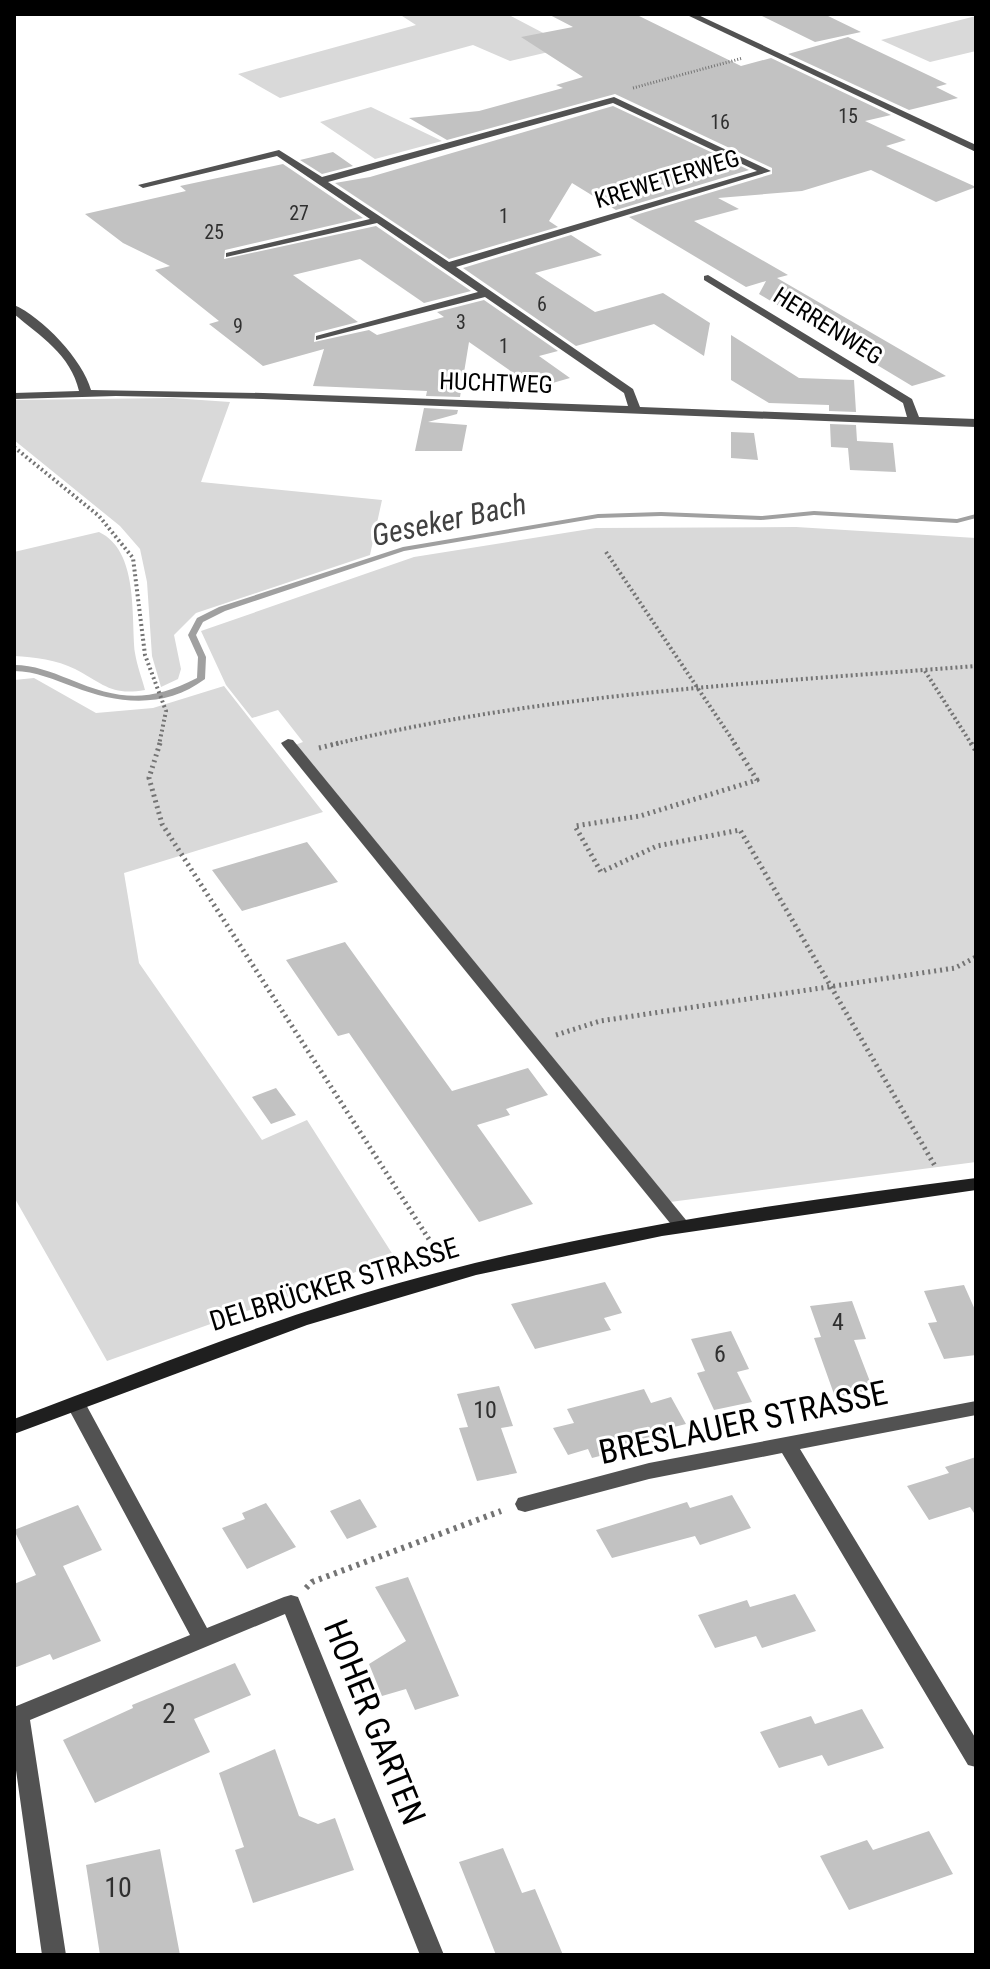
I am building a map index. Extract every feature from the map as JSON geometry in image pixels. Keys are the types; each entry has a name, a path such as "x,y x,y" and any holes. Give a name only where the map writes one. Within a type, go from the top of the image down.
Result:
{"main road":[{"name":"DELBRÜCKER STRASSE","path":"14,1427 233,1343 452,1276 680,1224 976,1184"}],"street":[{"path":"689,14 976,149"},
{"path":"320,181 614,100"},
{"name":"KREWETERWEG","path":"448,266 766,171 614,100"},
{"path":"143,185 279,153 629,391 635,410"},
{"path":"230,255 378,220"},
{"name":"HERRENWEG","path":"708,278 908,401 914,420"},
{"path":"320,338 487,293"},
{"path":"14,308 71,357 84,374 86,394"},
{"name":"HUCHTWEG","path":"14,396 86,394 976,423"},
{"path":"293,748 680,1224"},
{"path":"76,1404 202,1638"},
{"name":"BRESLAUER STRASSE","path":"525,1504 649,1471 976,1408"},
{"path":"787,1445 976,1758"},
{"name":"HOHER GARTEN","path":"54,1955 17,1716 291,1603 432,1955"}],"path":[{"path":"614,100 615,93 765,52"},
{"path":"14,447 117,534 132,554 145,655 154,687 166,707 166,733 151,764 148,791 158,816 452,1276"},
{"path":"606,552 701,689 757,780 640,816 575,826 601,872 657,846 740,830 948,1188"},
{"path":"293,748 486,713 701,689 976,666"},
{"path":"925,670 976,751"},
{"path":"532,1043 600,1021 955,968 976,957"},
{"path":"291,1603 312,1582 476,1519 525,1504"}],"shaded area":[{"path":"399,14 507,14 570,47 510,61 473,45 280,98 238,74 416,25"},
{"path":"976,16 976,51 930,62 881,40"},
{"path":"371,107 442,141 375,159 320,122"},
{"path":"172,398 230,402 201,482 382,500 370,555 196,613 174,635 181,669 178,679 161,687 152,656 147,582 140,549 120,526 14,440 14,400"},
{"path":"796,527 976,538 976,1162 670,1202 295,745 303,742 278,710 252,718 226,685 201,631 414,557 596,528"},
{"path":"99,532 112,541 127,569 135,653 145,690 116,690 61,663 14,656 14,552"},
{"path":"34,678 96,713 153,708 224,686 323,812 124,873 139,963 262,1140 307,1120 395,1258 107,1361 14,1197 14,680"}],"building":[{"path":"548,14 635,14 741,66 771,58 891,115 865,121 906,140 886,146 976,187 936,202 871,170 802,191 718,198 739,209 694,221 788,275 777,278 946,376 912,386 759,294 766,281 746,287 629,217 772,174 772,168 615,94 447,140 409,118 479,111 563,88 556,85 583,77 521,37 573,27"},
{"path":"758,14 824,14 861,32 815,42"},
{"path":"848,37 947,84 936,87 958,98 909,110 788,54"},
{"path":"613,106 749,170 616,210 572,183 549,221 558,227 449,259 335,183 370,177"},
{"path":"333,152 353,166 322,174 300,160"},
{"path":"283,164 363,218 225,250 224,259 376,226 471,291 424,303 360,259 293,275 358,322 315,333 314,342 369,330 377,335 444,317 437,312 484,300 558,351 539,356 570,378 535,388 469,342 460,397 426,396 427,391 313,386 324,349 263,366 209,324 219,321 155,270 170,266 123,243 85,214 186,191 180,186"},
{"path":"571,235 602,255 535,273 595,312 663,293 710,323 704,356 654,324 576,346 463,268"},
{"path":"731,335 799,378 854,380 856,412 829,411 829,405 769,403 731,380"},
{"path":"424,408 458,410 457,414 428,422 467,425 462,451 415,451"},
{"path":"830,424 856,425 857,441 893,443 896,472 850,470 848,448 831,447"},
{"path":"731,432 754,433 758,460 731,458"},
{"path":"307,842 338,882 242,911 212,870"},
{"path":"345,942 452,1091 528,1068 548,1095 506,1109 510,1115 477,1125 533,1204 479,1222 349,1033 338,1036 286,960"},
{"path":"276,1088 296,1115 271,1124 252,1097"},
{"path":"605,1282 622,1313 604,1318 611,1330 535,1349 511,1304"},
{"path":"964,1285 976,1312 976,1355 944,1359 928,1323 937,1322 924,1291"},
{"path":"852,1301 866,1339 854,1340 874,1392 835,1397 814,1338 821,1337 810,1306"},
{"path":"731,1331 749,1369 737,1372 752,1402 714,1410 697,1373 705,1371 691,1339"},
{"path":"499,1386 513,1426 501,1428 517,1473 477,1481 459,1428 468,1427 457,1394"},
{"path":"644,1389 651,1403 671,1397 686,1424 666,1429 671,1437 631,1448 592,1458 588,1449 568,1455 553,1428 574,1423 567,1409"},
{"path":"976,1457 976,1516 970,1507 929,1520 907,1486 949,1473 945,1467"},
{"path":"732,1495 751,1528 700,1545 695,1536 612,1558 596,1530 687,1502 690,1508"},
{"path":"360,1499 377,1527 347,1539 330,1511"},
{"path":"266,1503 296,1547 247,1569 222,1528 245,1519 242,1513"},
{"path":"78,1505 102,1550 63,1566 101,1641 53,1660 50,1654 14,1668 14,1584 36,1575 14,1530"},
{"path":"408,1577 459,1696 415,1710 406,1689 382,1696 369,1664 406,1641 375,1587"},
{"path":"795,1594 816,1631 762,1648 756,1636 715,1648 698,1615 747,1600 750,1607"},
{"path":"235,1663 251,1695 194,1719 210,1752 95,1803 63,1740 133,1708 132,1705"},
{"path":"862,1709 884,1748 828,1766 822,1755 779,1768 760,1732 811,1716 815,1724"},
{"path":"275,1749 299,1816 318,1824 335,1818 354,1870 253,1903 235,1850 244,1847 219,1773"},
{"path":"929,1831 953,1874 849,1910 820,1856 867,1840 873,1850"},
{"path":"503,1848 522,1893 535,1889 563,1955 496,1955 459,1862"},
{"path":"160,1849 180,1955 100,1955 86,1865"}],"waterway":[{"name":"Geseker Bach","path":"14,668 42,672 120,698 166,695 201,679 202,657 192,635 200,620 222,609 403,549 598,516 661,514 761,518 814,513 957,521 976,516"}]}
